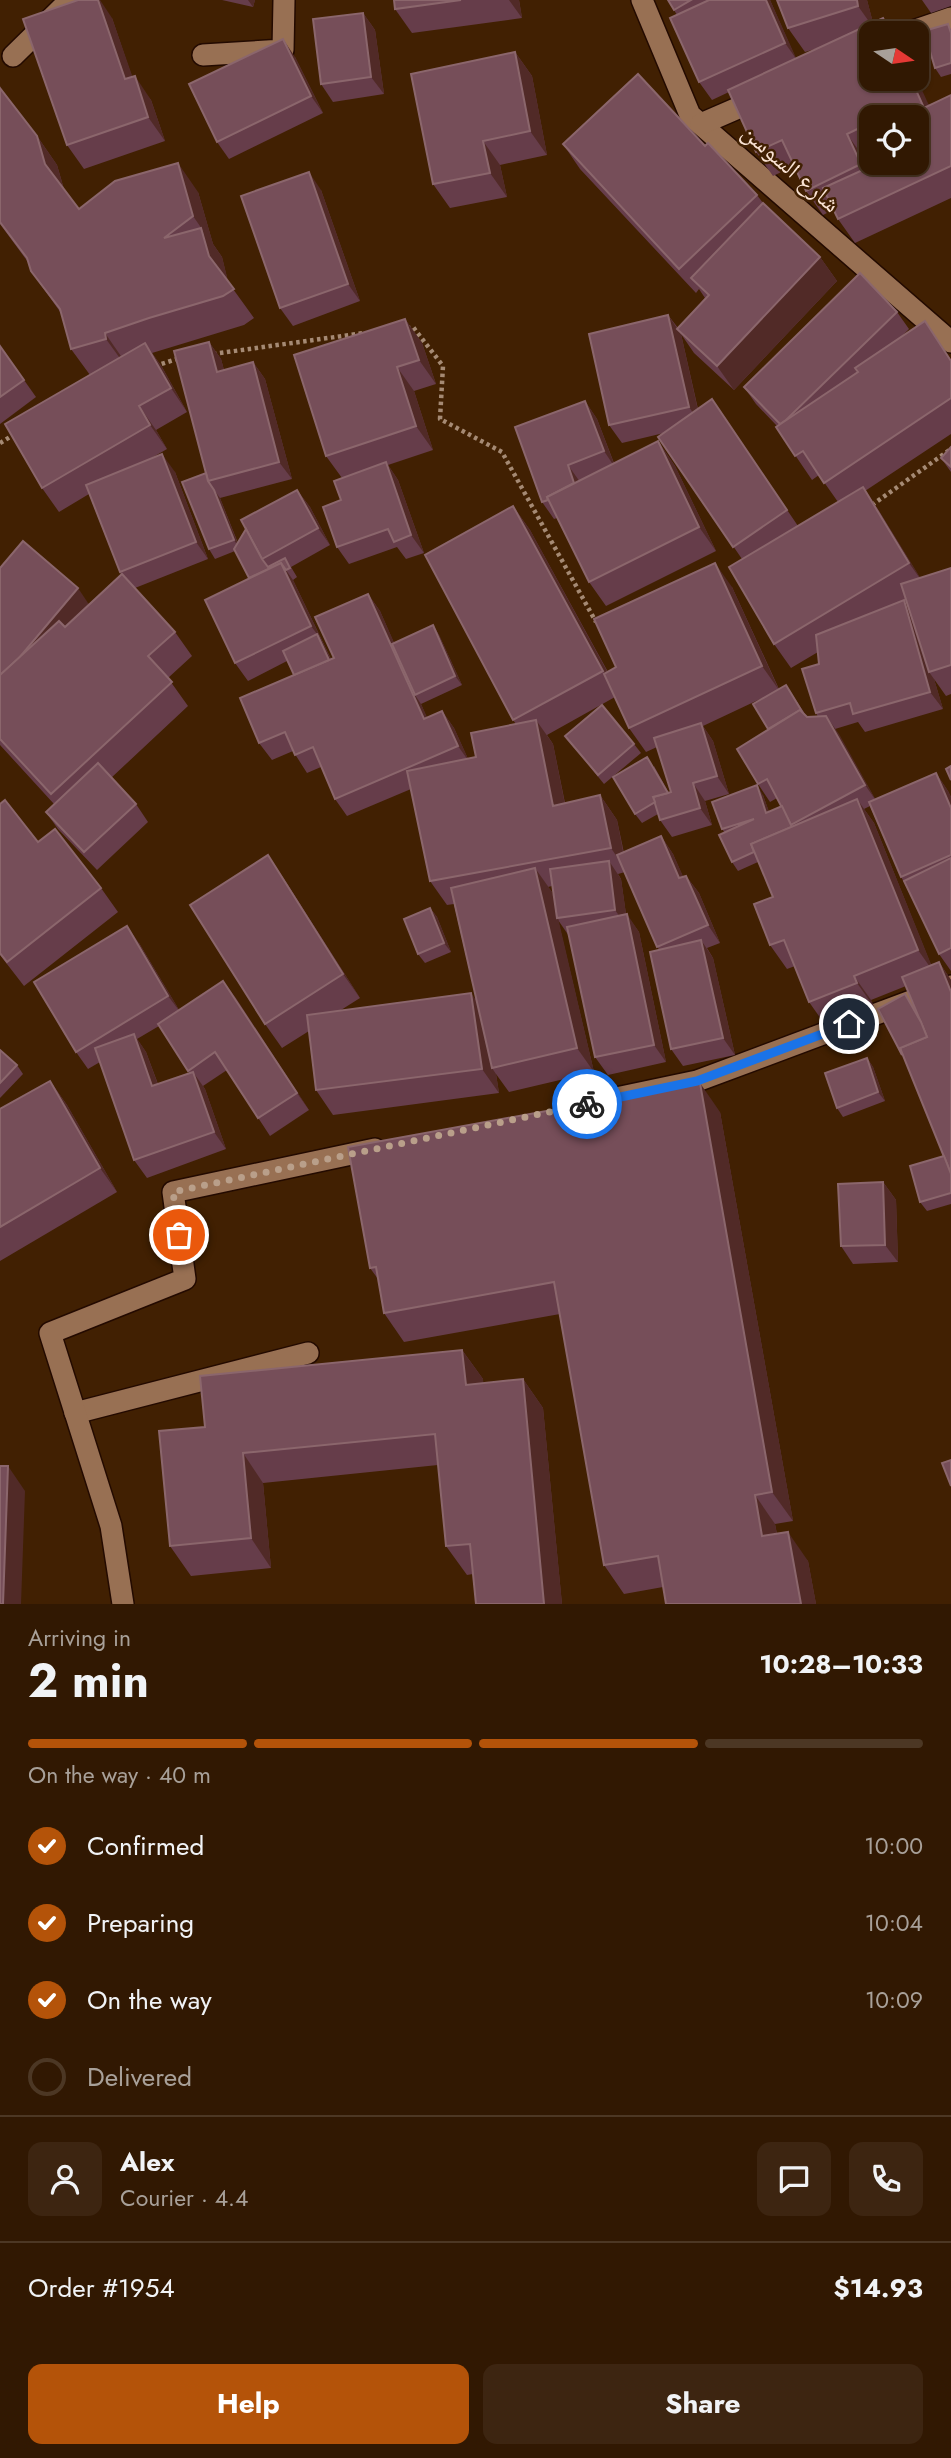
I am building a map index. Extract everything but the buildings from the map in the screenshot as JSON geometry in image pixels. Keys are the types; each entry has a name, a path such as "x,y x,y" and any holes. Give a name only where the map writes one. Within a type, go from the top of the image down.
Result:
{"street":[{"path":"13,56 70,0"},
{"path":"203,55 283,50 284,0"},
{"name":"شارع السوسن","path":"642,0 690,115 951,342"},
{"path":"929,26 951,18"},
{"path":"701,124 786,87"},
{"path":"576,1107 697,1081 951,986"},
{"path":"123,1604 111,1526 50,1334 185,1279 173,1192 401,1144"},
{"path":"75,1413 308,1353"}],"path":[{"path":"400,329 413,327 443,366 440,419 502,452 599,628"},
{"path":"205,355 373,332"},
{"path":"145,371 169,359 193,356"},
{"path":"0,443 24,428"},
{"path":"867,509 951,449"}],"way so far":[{"path":"179,1235 173,1192 587,1104"}],"route":[{"path":"587,1104 697,1081 849,1024"}]}
